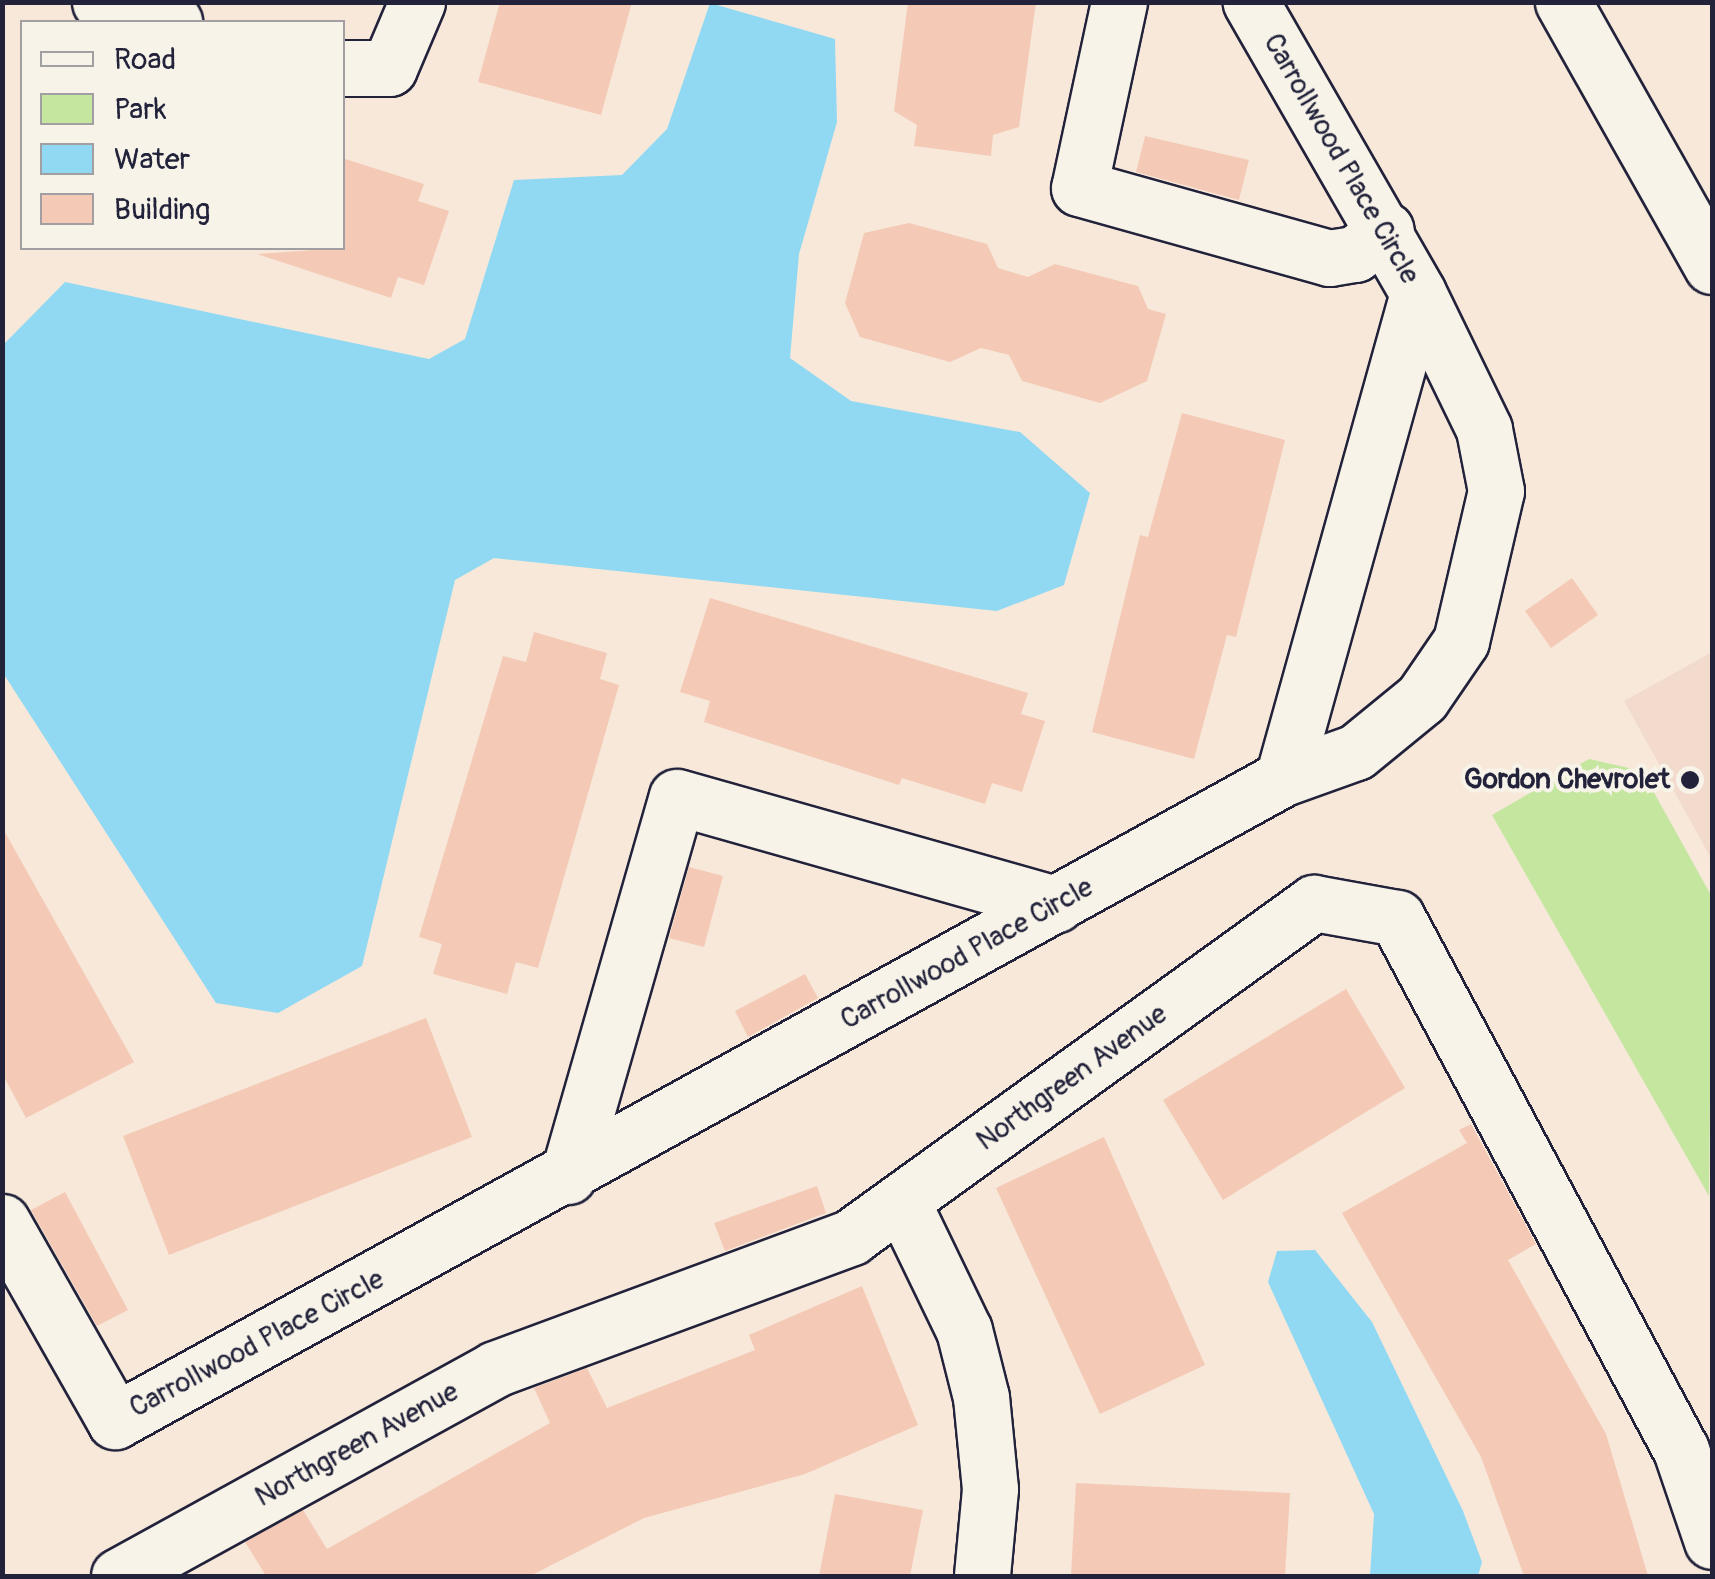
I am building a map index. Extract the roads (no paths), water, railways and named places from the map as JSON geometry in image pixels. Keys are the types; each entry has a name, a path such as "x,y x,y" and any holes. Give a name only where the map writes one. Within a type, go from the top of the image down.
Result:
{"street":[{"path":"100,2 167,20"},
{"path":"345,68 389,68 417,2"},
{"path":"1119,2 1078,188 1329,258 1355,254 1386,230"},
{"name":"Carrollwood Place Circle","path":"2,1222 114,1421 568,1176 1283,778 1418,293 1386,230 1251,2"},
{"path":"1563,2 1712,266"},
{"path":"1283,778 1356,752 1422,698 1461,641 1496,491 1484,429 1418,293"},
{"path":"568,1176 677,798 1056,904"},
{"name":"Northgreen Avenue","path":"119,1576 495,1369 587,1329 762,1276 902,1202 1314,903 1396,918 1681,1450 1712,1540"},
{"path":"902,1202 964,1330 981,1397 990,1489 982,1576"}],"water":[{"path":"710,3 835,39 837,122 799,254 790,358 851,401 1020,432 1090,493 1064,585 997,611 494,558 455,580 362,966 278,1013 216,1003 3,673 3,345 65,282 429,359 465,339 514,180 622,175 667,129"},
{"path":"1315,1250 1372,1322 1463,1511 1482,1562 1478,1576 1370,1576 1374,1514 1268,1282 1277,1251"}],"place":[{"name":"Gordon Chevrolet","path":"1690,780"}]}
